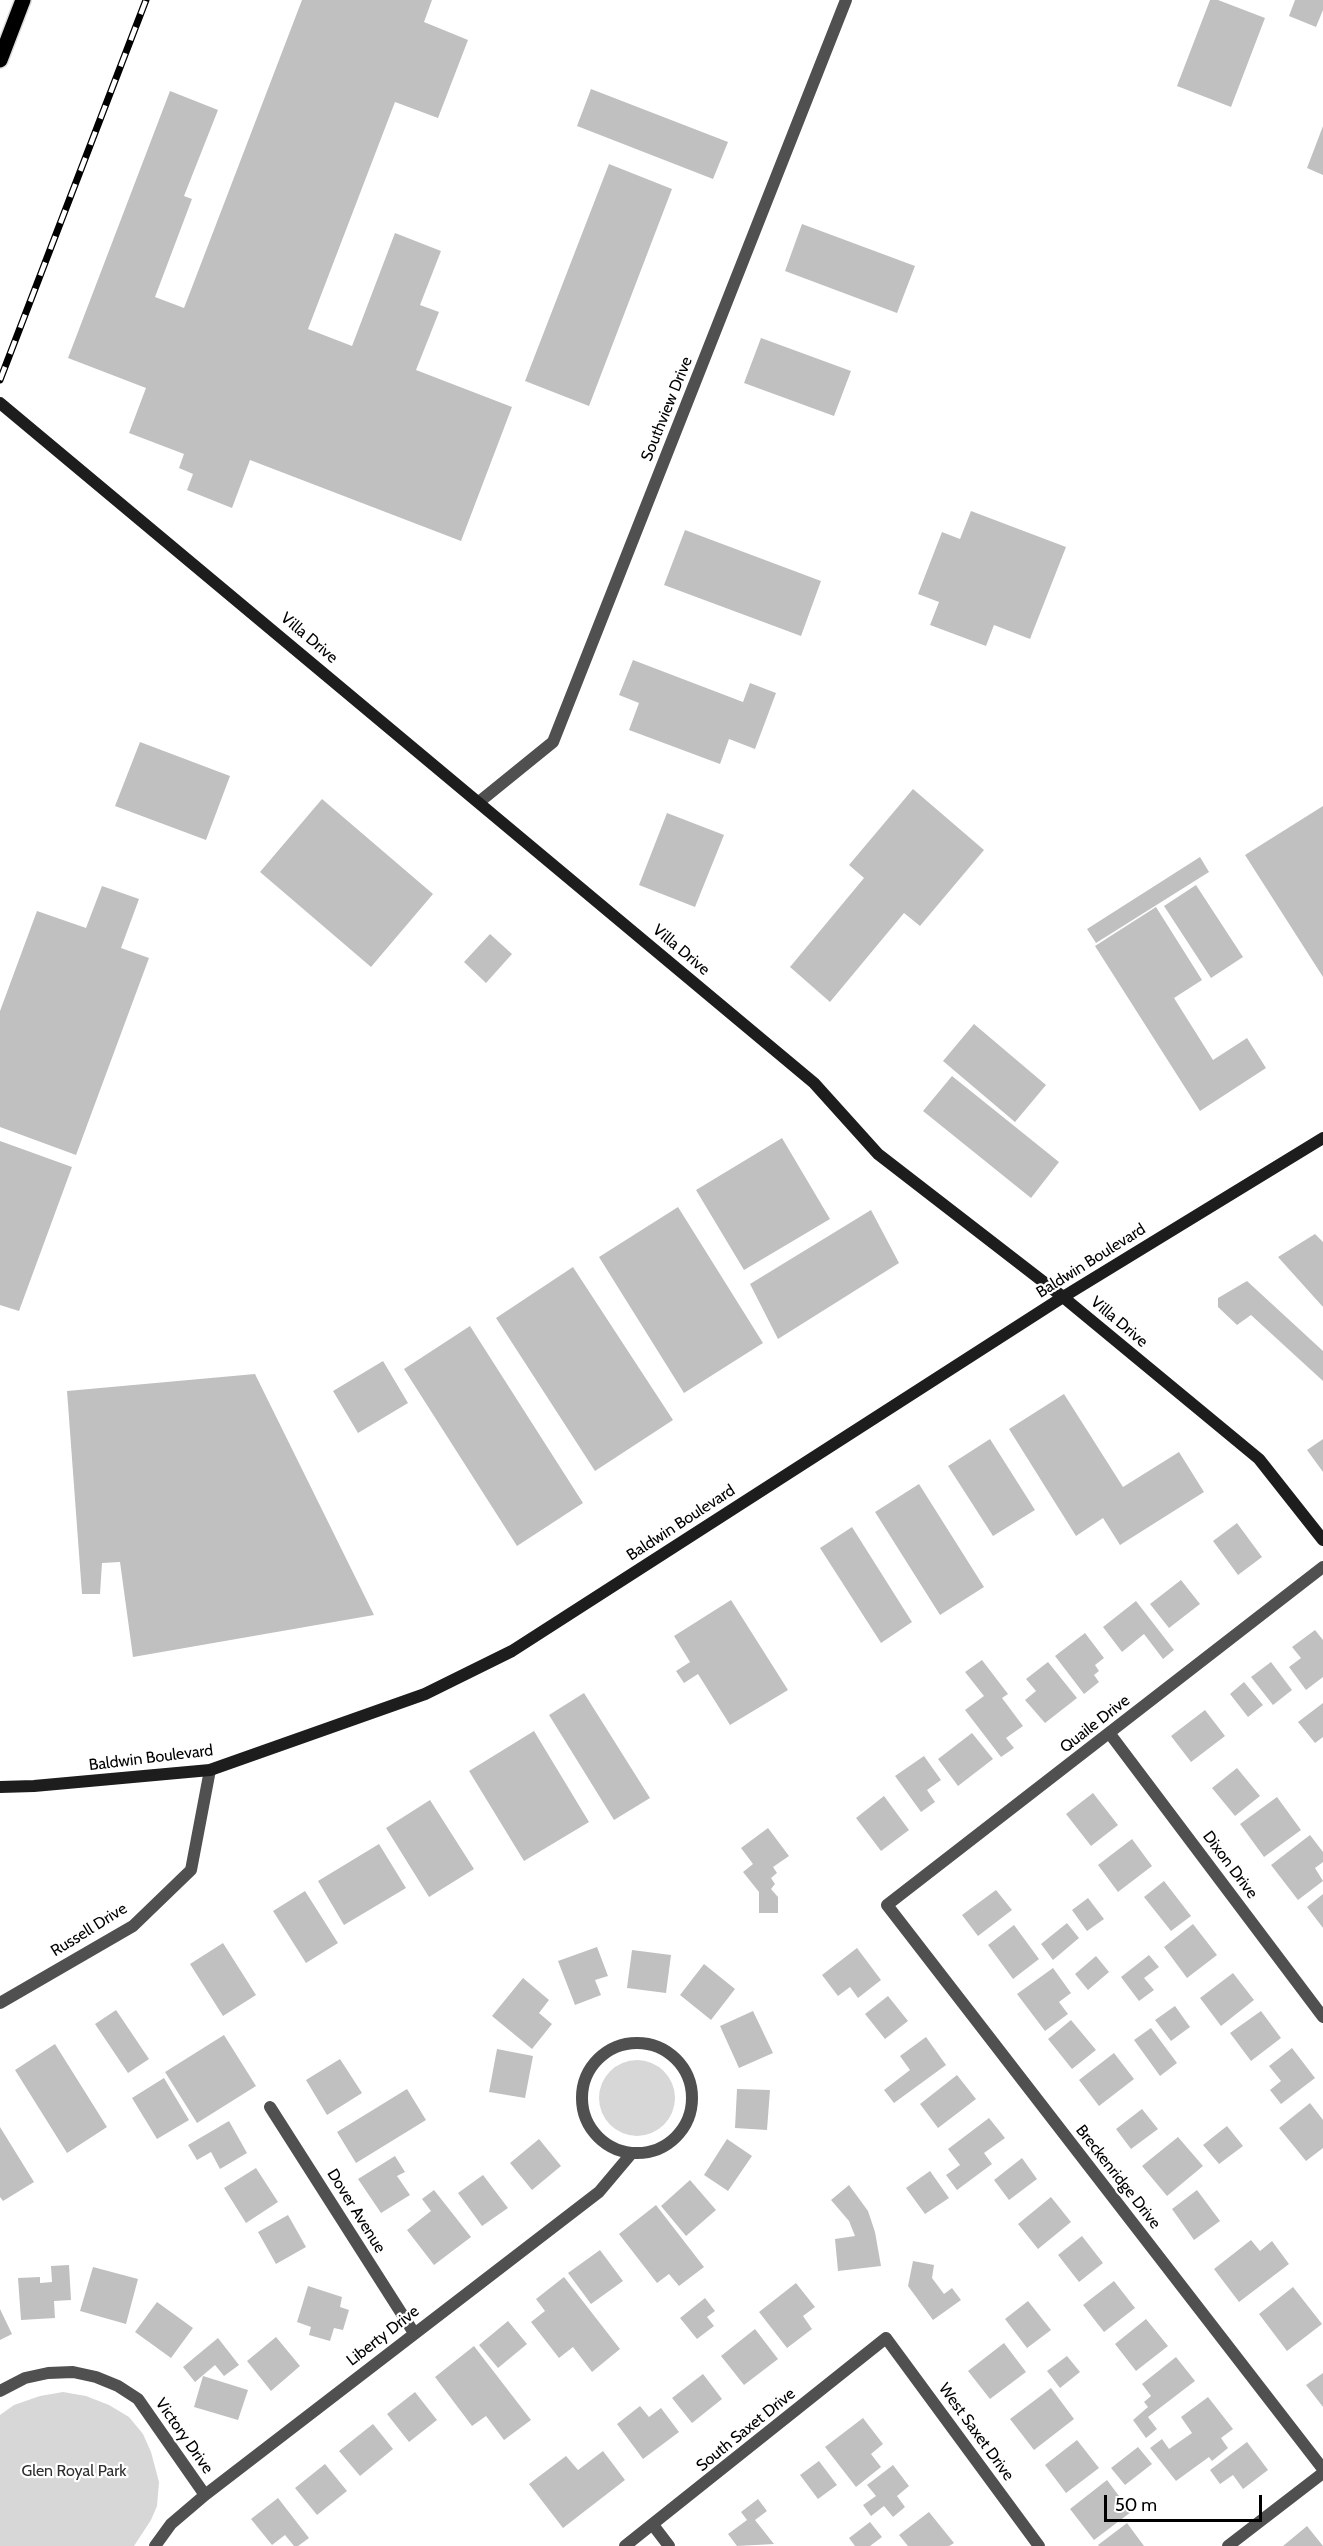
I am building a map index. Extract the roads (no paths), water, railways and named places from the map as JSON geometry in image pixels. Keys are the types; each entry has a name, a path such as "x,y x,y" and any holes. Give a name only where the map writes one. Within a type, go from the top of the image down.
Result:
{"main road":[{"path":"0,60 23,0"}],"street":[{"name":"Southview Drive","path":"479,802 554,742 846,0"},
{"name":"Villa Drive","path":"0,402 814,1083 878,1154 1063,1297 1259,1459 1323,1540"},
{"name":"Baldwin Boulevard","path":"0,1787 210,1770 425,1694 512,1651 1063,1297 1323,1138"},
{"name":"Quaile Drive","path":"887,1905 1323,1568"},
{"name":"Dixon Drive","path":"1110,1734 1323,2017"},
{"name":"Russell Drive","path":"0,2003 132,1926 191,1870 210,1770"},
{"name":"Breckenridge Drive","path":"887,1905 1323,2471"},
{"path":"630,2042 653,2044 673,2055 687,2074 692,2097 688,2120 674,2139 654,2151 631,2154 609,2147 592,2132 582,2110 582,2087 591,2065 608,2049 630,2042"},
{"name":"Dover Avenue","path":"270,2107 414,2333"},
{"name":"Liberty Drive","path":"155,2546 171,2524 205,2495 599,2192 631,2154"},
{"name":"South Saxet Drive","path":"625,2546 886,2338"},
{"name":"West Saxet Drive","path":"886,2338 1039,2546"},
{"name":"Victory Drive","path":"0,2391 25,2379 48,2373 73,2372 96,2377 118,2386 138,2399 205,2495"},
{"path":"1228,2546 1323,2471"},
{"path":"653,2525 669,2546"}],"railway":[{"path":"0,380 146,0"}],"park label":[{"name":"Glen Royal Park","path":"74,2471"}]}
